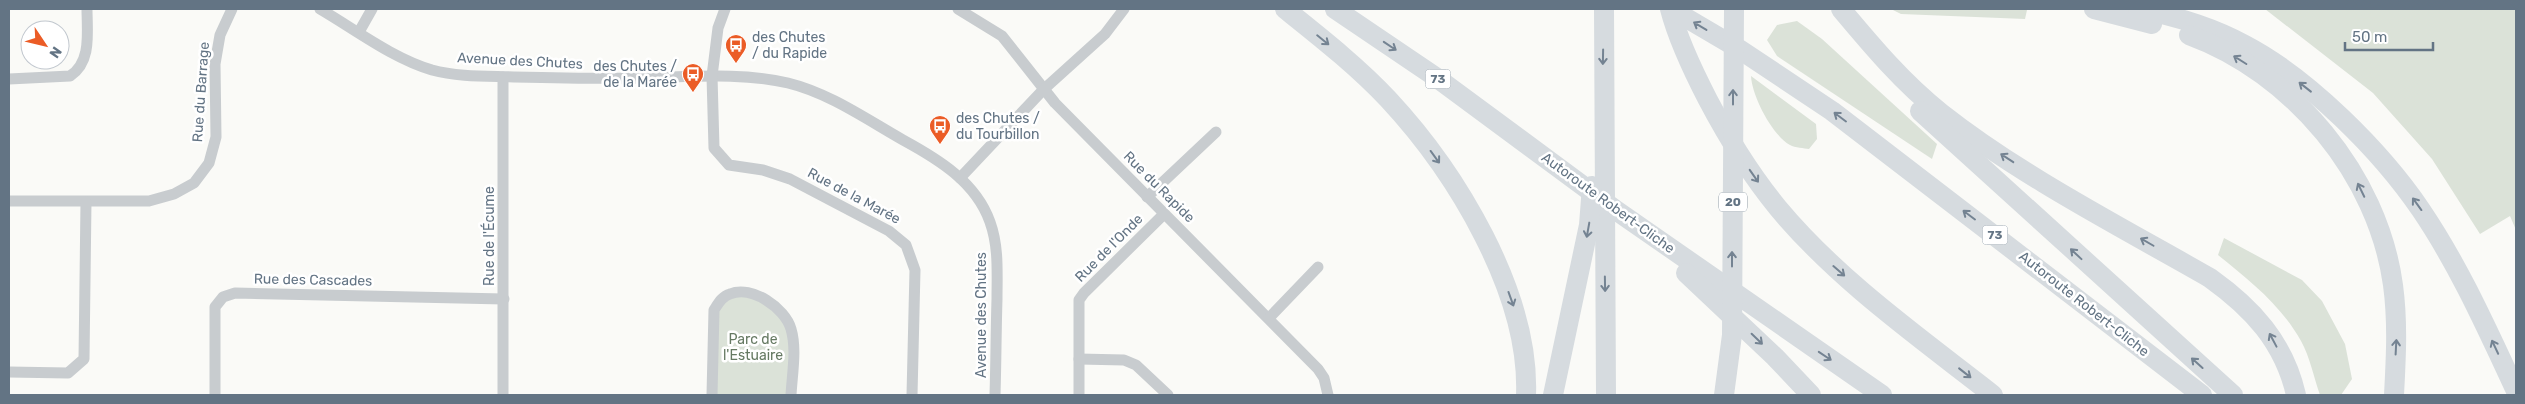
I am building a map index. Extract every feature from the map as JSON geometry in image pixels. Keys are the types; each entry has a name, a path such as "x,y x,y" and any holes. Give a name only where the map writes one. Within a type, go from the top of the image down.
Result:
{"highway":[{"path":"1285,9 1336,50 1388,99 1422,139 1443,168 1496,257 1518,325 1527,377 1526,395"},
{"name":"Autoroute Robert-Cliche","path":"1335,9 1437,78 1617,211 1784,329 1882,395"},
{"path":"1604,9 1603,113 1606,395"},
{"name":"20","path":"1724,395 1732,335 1734,9"},
{"path":"1840,9 1903,79 1966,132 2040,179 2210,278 2234,295 2255,314 2271,335 2294,390"},
{"path":"1840,9 1859,41 1889,80 1924,115 2233,395"},
{"path":"2094,9 2172,29 2224,50 2284,91 2311,118 2338,150 2357,180 2371,209 2390,274 2397,335 2394,395"},
{"path":"2138,9 2169,15 2203,26 2246,45 2322,100 2348,124 2398,179 2425,216 2461,277 2516,391"},
{"path":"1672,14 1701,86 1726,133 1753,176 1804,237 1834,266 1897,320 1993,395"},
{"name":"Autoroute Robert-Cliche","path":"1672,14 1786,79 1832,111 2202,395"},
{"path":"1553,395 1589,225 1595,162 1603,113"},
{"path":"1617,211 1775,357 1811,395"},
{"path":"1731,395 1732,335"}],"street":[{"path":"9,79 70,76 78,71 86,60 88,9"},
{"name":"Rue du Barrage","path":"9,201 148,201 174,194 194,183 209,163 216,137 216,64 220,35 232,9"},
{"name":"Avenue des Chutes","path":"320,9 400,57 433,70 503,77 608,79 712,76 765,79 808,88 928,154 960,178 980,201 990,221 997,247 996,395"},
{"path":"359,32 372,9"},
{"path":"712,76 718,28 725,9"},
{"name":"Rue du Rapide","path":"958,9 1002,36 1043,90 1318,369 1324,378 1328,395"},
{"path":"960,178 1043,90 1105,34 1124,9"},
{"name":"Rue de la Marée","path":"712,76 714,148 729,165 763,170 790,179 889,231 906,245 914,270 912,395"},
{"name":"Rue de l'Écume","path":"502,395 504,299 503,77"},
{"path":"1147,197 1216,132"},
{"path":"9,372 68,373 84,359 86,202"},
{"name":"Rue de l'Onde","path":"1079,395 1079,300 1164,214"},
{"path":"1269,318 1318,267"},
{"path":"712,395 714,310 720,300 729,294 742,291 763,298 786,317 791,330 793,345 791,395"},
{"name":"Rue des Cascades","path":"215,395 215,307 223,297 235,293 504,299"},
{"path":"1080,359 1124,360 1136,365 1168,395"}],"green space":[{"path":"1891,9 2027,10 2025,19 1901,14"},
{"path":"2265,9 2516,9 2516,230 2510,216 2480,234 2432,159 2373,93"},
{"path":"1797,21 1822,39 1937,144 1932,159 1777,56 1767,40 1777,25"},
{"path":"1751,76 1816,124 1817,139 1809,149 1790,145 1776,133 1759,104"},
{"path":"2224,238 2302,280 2322,301 2345,344 2352,379 2341,395 2320,395 2307,354 2293,328 2264,294 2218,255"},
{"name":"Parc de l'Estuaire","path":"729,294 763,298 791,330 791,395 712,395 714,310"}],"place":[{"name":"des Chutes / du Rapide","path":"736,64"},
{"name":"des Chutes / de la Marée","path":"693,93"},
{"name":"des Chutes / du Tourbillon","path":"940,145"}]}
